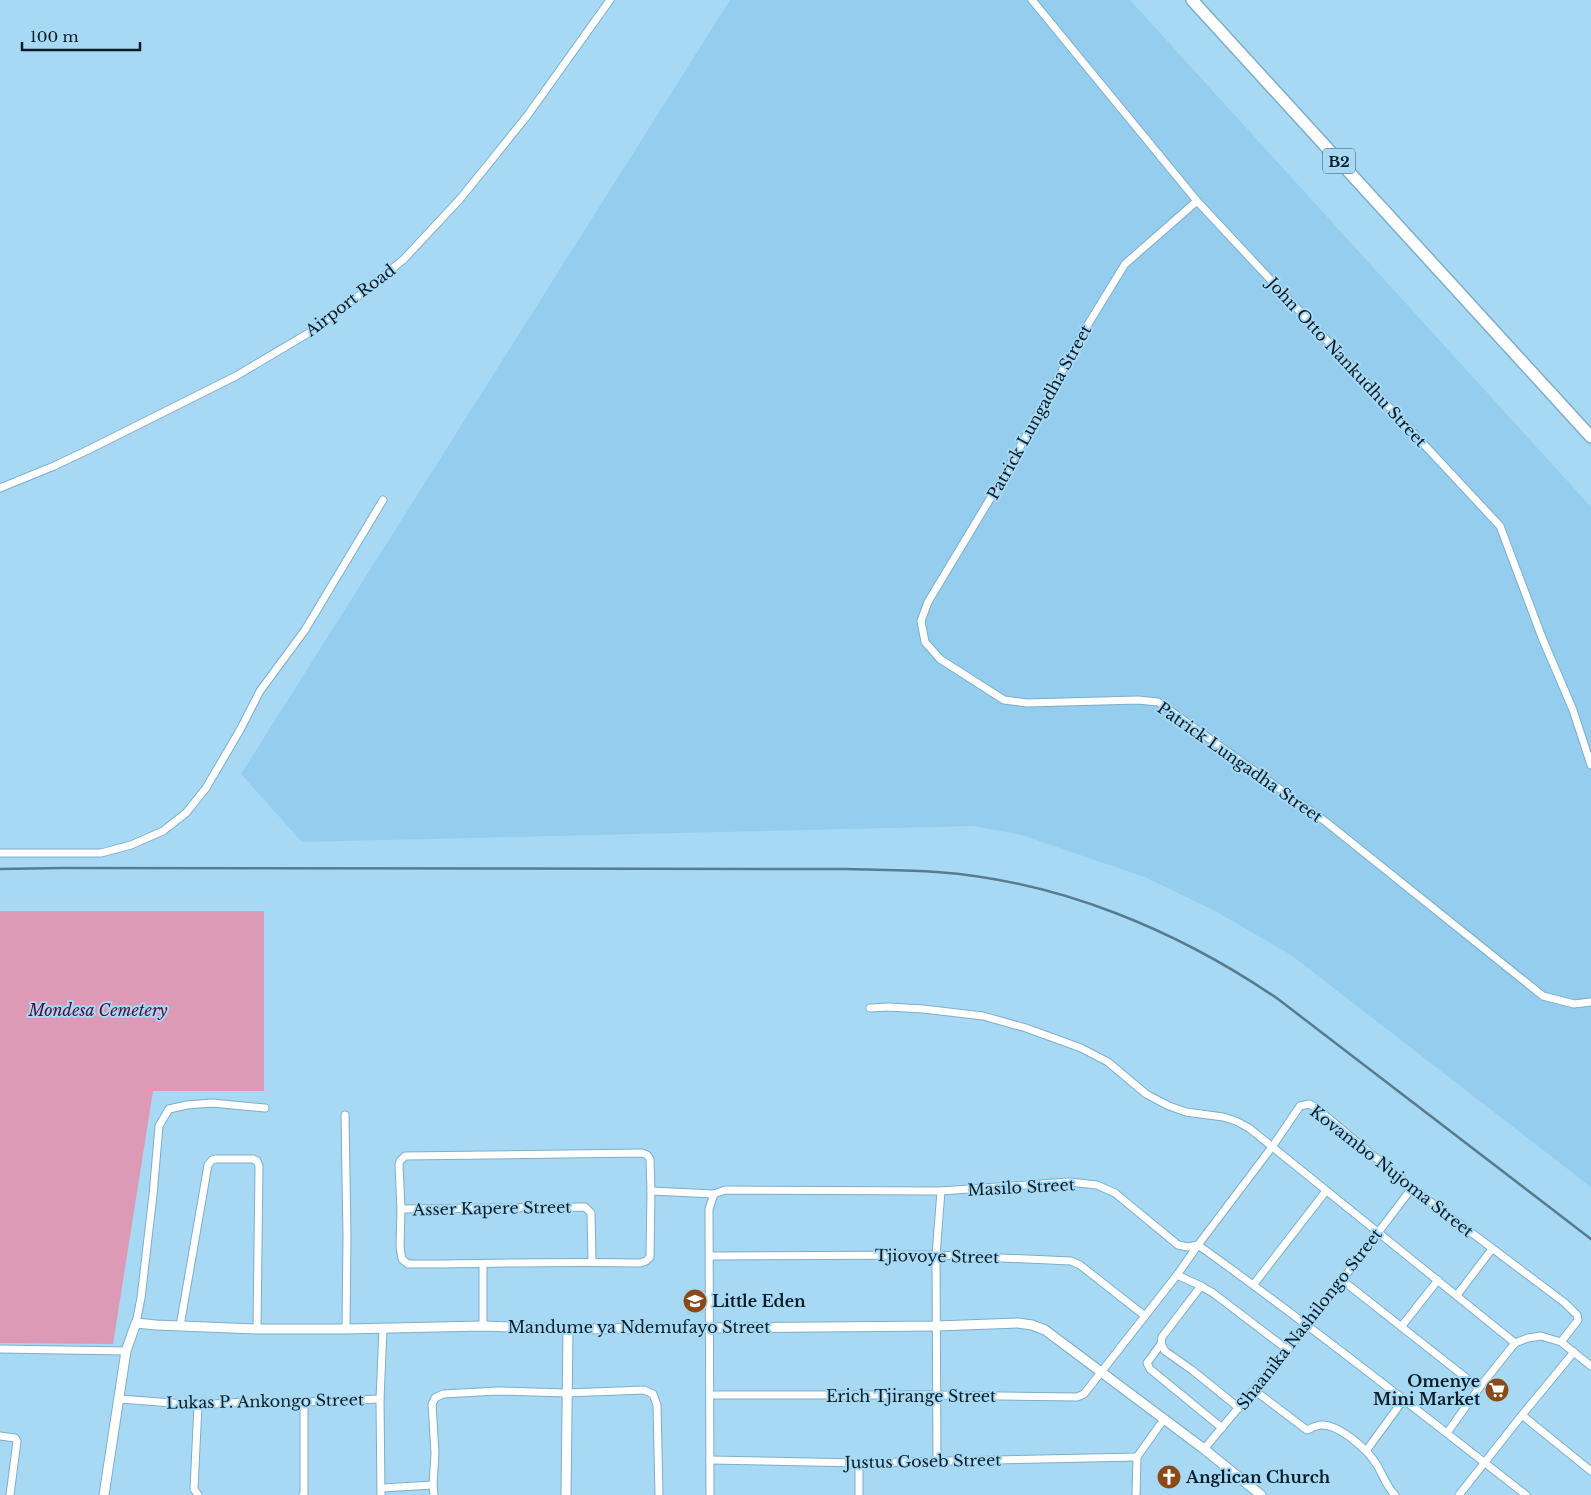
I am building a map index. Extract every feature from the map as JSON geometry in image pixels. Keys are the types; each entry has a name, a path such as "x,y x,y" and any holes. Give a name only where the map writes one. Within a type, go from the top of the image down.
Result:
{"highway":[{"name":"B2","path":"1192,0 1272,85 1485,323 1591,437"}],"street":[{"name":"Airport Road","path":"0,488 90,449 236,376 312,331 365,291 404,259 460,199 526,116 610,0"},
{"name":"John Otto Nankudhu Street","path":"1032,0 1197,201 1500,526 1543,640 1573,710 1591,764"},
{"name":"Patrick Lungadha Street","path":"1197,201 1125,264 1087,326 1005,474 928,602 921,621 925,642 940,659 1004,700 1027,703 1138,700 1158,702 1326,822 1543,996 1574,1004 1591,1002"},
{"path":"0,854 101,853 131,845 163,831 186,813 206,788 260,691 305,630 383,500"},
{"path":"870,1008 923,1009 983,1016 1026,1028 1081,1048 1108,1062 1146,1094 1169,1106 1186,1112 1223,1117 1236,1121 1249,1128 1515,1343"},
{"path":"104,1495 126,1351 136,1323 141,1298 159,1126 169,1110 187,1105 212,1103 266,1108"},
{"name":"Kovambo Nujoma Street","path":"1101,1373 1177,1276 1198,1245 1272,1148 1300,1106 1309,1104 1412,1188 1565,1303 1577,1315 1578,1320 1561,1342"},
{"path":"345,1115 346,1329"},
{"path":"642,1153 650,1159 651,1191 650,1257 640,1263 408,1264 402,1258 400,1247 402,1209 399,1165 400,1160 405,1156 642,1153"},
{"path":"180,1326 208,1165 212,1160 216,1159 253,1159 257,1161 259,1166 257,1329"},
{"name":"Masilo Street","path":"651,1191 714,1194 725,1190 941,1191 1069,1182 1097,1185 1115,1193 1178,1245 1188,1247 1198,1245 1254,1284 1526,1495"},
{"name":"Shaanika Nashilongo Street","path":"1204,1450 1288,1350 1412,1188"},
{"path":"1254,1284 1326,1190"},
{"path":"937,1462 936,1255 941,1191"},
{"path":"710,1495 709,1209 714,1194"},
{"name":"Asser Kapere Street","path":"402,1209 585,1207 591,1212 592,1262"},
{"path":"1457,1295 1492,1249"},
{"name":"Tjiovoye Street","path":"710,1256 936,1255 1071,1261 1080,1265 1145,1316"},
{"path":"483,1264 483,1326"},
{"path":"1177,1276 1201,1286 1288,1350"},
{"path":"1342,1280 1479,1388"},
{"path":"1401,1327 1438,1280"},
{"path":"1201,1286 1162,1337 1161,1344 1148,1363 1150,1369 1222,1428"},
{"name":"Mandume ya Ndemufayo Street","path":"136,1323 257,1329 382,1329 483,1326 568,1329 709,1328 937,1326 1018,1323 1032,1325 1045,1330 1164,1419 1261,1495"},
{"path":"382,1329 380,1399 381,1491 433,1485"},
{"path":"566,1495 568,1329"},
{"path":"1447,1433 1479,1388 1515,1343 1528,1338 1542,1336 1561,1342 1591,1366"},
{"path":"1161,1344 1165,1351 1239,1408"},
{"path":"0,1349 126,1351"},
{"path":"1459,1495 1574,1352"},
{"name":"Erich Tjirange Street","path":"710,1395 1077,1397 1084,1394 1101,1373"},
{"path":"434,1495 435,1453 432,1404 435,1398 443,1394 498,1391 567,1393 644,1390 653,1394 657,1405 659,1495"},
{"path":"1254,1390 1307,1430 1319,1425 1327,1425 1342,1432 1366,1451 1377,1466 1386,1485 1395,1495"},
{"name":"Lukas P. Ankongo Street","path":"120,1399 198,1405 380,1399"},
{"path":"1366,1451 1404,1399"},
{"path":"303,1495 304,1402"},
{"path":"198,1405 194,1489 198,1495"},
{"path":"1522,1415 1591,1470"},
{"path":"1136,1495 1137,1457 1164,1419"},
{"path":"0,1436 15,1438 17,1441 10,1495"},
{"name":"Justus Goseb Street","path":"710,1460 858,1463 1137,1457"},
{"path":"858,1463 860,1495"}],"shaded area":[{"path":"730,0 1130,0 1591,507 1591,1187 1291,955 1215,911 1147,878 1022,835 974,826 302,842 241,774"},
{"name":"Little Eden","path":"686,1290 705,1290 704,1313 687,1314"}],"green space":[{"name":"Mondesa Cemetery","path":"0,911 264,911 264,1091 153,1091 113,1344 0,1343"}],"railway":[{"path":"0,869 847,869 937,872 983,877 1028,886 1072,898 1115,913 1199,951 1239,974 1278,999 1591,1239"}],"place":[{"name":"Little Eden","path":"695,1301"},
{"name":"Omenye Mini Market","path":"1497,1390"},
{"name":"Anglican Church","path":"1169,1477"}]}
